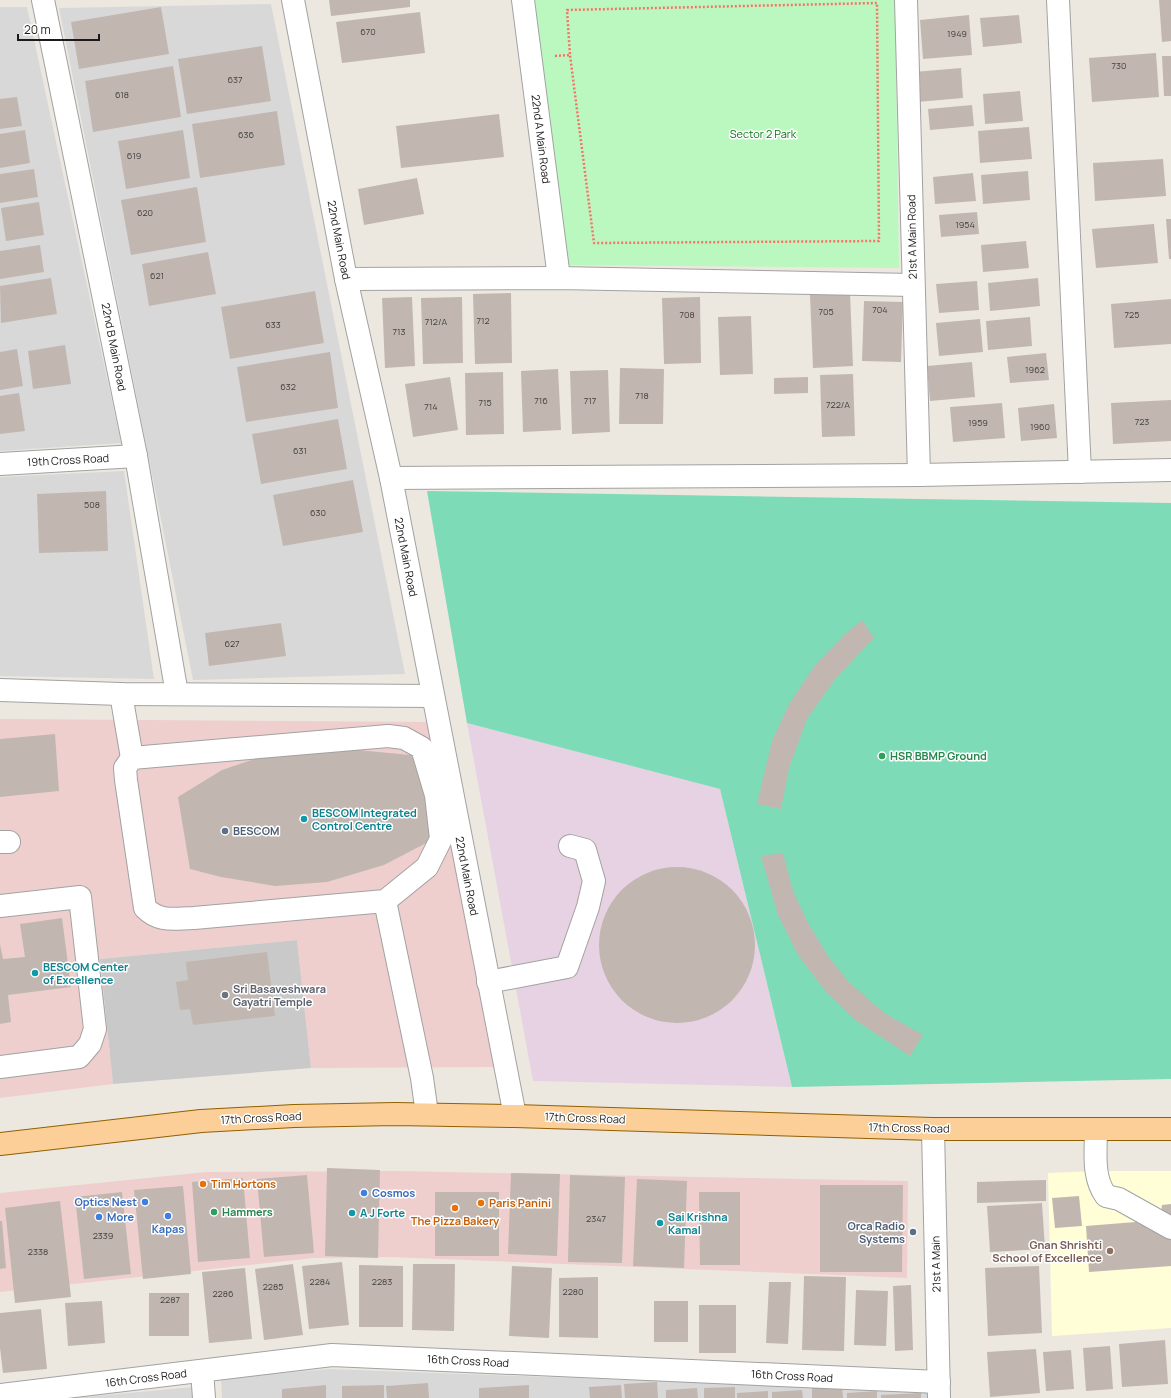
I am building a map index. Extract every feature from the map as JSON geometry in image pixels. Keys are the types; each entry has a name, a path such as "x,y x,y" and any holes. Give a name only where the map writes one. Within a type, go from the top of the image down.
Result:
{"main road":[{"name":"17th Cross Road","path":"0,1144 201,1121 294,1116 428,1114 933,1130 1171,1129"}],"street":[{"name":"22nd B Main Road","path":"43,0 136,456 177,694"},
{"name":"22nd Main Road","path":"292,0 346,280 391,478 432,696 515,1116"},
{"name":"22nd A Main Road","path":"524,0 559,278"},
{"name":"21st A Main Road","path":"906,0 919,475"},
{"path":"1058,0 1080,472"},
{"path":"346,280 559,278 914,285"},
{"name":"19th Cross Road","path":"0,464 136,456"},
{"path":"391,478 919,475 1171,470"},
{"path":"0,690 121,694 432,696"},
{"path":"121,694 132,758 125,768 126,780 145,908 153,917 164,919 194,918 385,901 427,868 441,839 436,795 422,748 404,738 388,736 132,758"},
{"path":"488,982 568,968 586,914 594,881 585,850 570,846"},
{"path":"0,906 80,897 95,1030 90,1044 79,1057 0,1067"},
{"path":"385,901 428,1114"},
{"path":"1096,1129 1096,1171 1099,1187 1106,1196 1119,1200 1171,1228"},
{"name":"21st A Main","path":"933,1130 939,1390"},
{"name":"16th Cross Road","path":"0,1395 57,1394 202,1371 332,1355 939,1390"},
{"path":"202,1371 204,1398"}],"path":[{"path":"877,3 879,241 594,243 570,55 566,10 877,3"},
{"path":"531,58 570,55"}],"shaded area":[{"path":"271,4 405,674 193,680 59,8"},
{"path":"0,7 27,7 121,443 0,451"},
{"path":"124,471 154,679 0,676 0,477"},
{"name":"BESCOM","path":"0,719 430,722 494,1067 311,1068 297,940 100,959 113,1084 0,1098"},
{"path":"467,723 720,789 792,1087 533,1081"},
{"path":"297,940 311,1068 113,1084 100,959"},
{"path":"395,1171 908,1181 907,1278 390,1257 314,1258 0,1292 0,1193 206,1172"},
{"name":"Gnan Shrishti School of Excellence","path":"1096,1171 1171,1171 1171,1328 1052,1336 1048,1173"},
{"path":"329,1369 930,1391 930,1398 222,1398 221,1378"},
{"path":"193,1387 193,1398 75,1398"}],"green space":[{"name":"Sector 2 Park","path":"535,0 895,0 899,268 566,265"},
{"name":"HSR BBMP Ground","path":"427,491 1171,503 1171,1079 792,1087 720,789 467,723"}],"building":[{"path":"329,0 410,0 410,7 331,16"},
{"path":"1159,0 1171,0 1171,41 1162,42"},
{"path":"161,7 169,54 79,69 71,22"},
{"path":"420,12 425,53 342,63 336,22"},
{"path":"969,15 972,55 923,59 920,20"},
{"path":"1019,15 1022,43 983,47 980,18"},
{"path":"262,46 271,101 187,114 178,59"},
{"path":"1156,53 1159,97 1092,102 1089,58"},
{"path":"1162,56 1171,56 1171,96 1164,96"},
{"path":"173,66 181,117 93,132 85,81"},
{"path":"961,68 963,98 917,102 914,72"},
{"path":"1020,91 1023,121 985,124 983,94"},
{"path":"17,97 22,126 0,129 0,99"},
{"path":"972,105 974,126 930,130 928,109"},
{"path":"277,111 285,165 200,178 192,124"},
{"path":"499,114 504,157 401,168 396,126"},
{"path":"1029,127 1032,159 980,163 978,131"},
{"path":"25,130 30,163 0,168 0,134"},
{"path":"183,130 190,178 126,189 118,141"},
{"path":"1163,159 1166,196 1095,201 1093,163"},
{"path":"34,169 38,197 0,203 0,174"},
{"path":"1028,171 1030,200 983,204 981,175"},
{"path":"973,173 976,201 935,204 933,177"},
{"path":"417,178 424,214 364,225 358,189"},
{"path":"197,187 206,242 131,255 121,200"},
{"path":"39,202 44,235 6,241 1,208"},
{"path":"977,212 979,234 941,237 939,215"},
{"path":"1166,219 1171,219 1171,259 1169,259"},
{"path":"1154,224 1158,263 1096,268 1092,229"},
{"path":"1026,241 1029,268 983,272 981,245"},
{"path":"40,245 44,272 0,279 0,251"},
{"path":"208,252 216,294 149,306 142,264"},
{"path":"51,278 57,314 1,323 0,286"},
{"path":"1038,278 1040,306 990,311 988,283"},
{"path":"977,281 979,310 939,313 936,284"},
{"path":"315,291 324,343 230,359 221,307"},
{"path":"511,293 512,363 475,364 473,294"},
{"path":"850,293 853,366 813,368 810,295"},
{"path":"412,297 415,366 385,368 382,298"},
{"path":"462,297 463,363 423,364 421,298"},
{"path":"700,297 701,363 664,364 662,298"},
{"path":"1171,299 1171,344 1114,348 1111,304"},
{"path":"864,301 903,302 901,362 862,361"},
{"path":"751,316 753,374 720,375 718,317"},
{"path":"1030,317 1032,346 988,350 986,321"},
{"path":"980,319 983,352 939,356 936,323"},
{"path":"65,345 71,384 33,389 28,351"},
{"path":"17,349 23,386 0,390 0,352"},
{"path":"330,352 338,408 246,422 237,367"},
{"path":"1046,353 1049,380 1010,383 1007,357"},
{"path":"972,362 975,397 930,401 927,366"},
{"path":"620,368 664,369 663,424 619,424"},
{"path":"558,369 561,430 523,432 521,371"},
{"path":"608,370 610,432 572,434 570,371"},
{"path":"503,372 504,434 466,435 465,373"},
{"path":"853,374 855,436 822,437 820,375"},
{"path":"450,377 458,430 413,437 405,384"},
{"path":"808,377 808,393 774,394 774,378"},
{"path":"19,393 25,431 0,434 0,396"},
{"path":"1171,400 1171,441 1113,444 1111,403"},
{"path":"1002,403 1005,438 953,442 950,407"},
{"path":"1054,404 1057,438 1021,441 1018,408"},
{"path":"338,419 347,469 261,484 252,434"},
{"path":"353,480 363,532 283,546 273,495"},
{"path":"106,491 108,551 39,553 37,494"},
{"path":"862,620 874,638 836,678 807,719 789,768 781,809 757,804 772,741 789,704 815,665 846,633"},
{"path":"281,623 286,656 209,666 205,633"},
{"path":"55,734 59,791 0,797 0,739"},
{"name":"BESCOM Integrated Control Centre","path":"336,748 421,756 430,841 384,865 327,882 275,886 221,877 190,869 178,797 222,770 269,754"},
{"path":"783,853 793,891 808,923 828,956 847,980 870,1001 886,1014 923,1035 910,1056 855,1020 826,992 798,955 778,915 761,856"},
{"path":"677,867 707,873 732,890 749,915 755,945 749,975 732,1000 707,1017 677,1023 647,1017 622,1000 605,975 599,945 605,915 622,890 647,873"},
{"name":"BESCOM Center of Excellence","path":"62,918 71,987 8,995 11,1022 0,1024 0,944 3,959 25,957 20,924"},
{"name":"Sri Basaveshwara Gayatri Temple","path":"267,952 275,1016 193,1025 190,1009 180,1010 176,982 188,980 186,962"},
{"name":"A J Forte","path":"327,1168 380,1170 378,1258 325,1256"},
{"path":"511,1173 560,1174 557,1256 508,1254"},
{"path":"307,1175 314,1253 264,1257 257,1179"},
{"path":"570,1175 625,1177 622,1263 568,1262"},
{"path":"243,1178 250,1258 198,1262 192,1182"},
{"name":"Sai Krishna Kamal","path":"637,1179 687,1181 684,1268 633,1266"},
{"path":"1046,1180 1046,1201 977,1203 977,1182"},
{"path":"820,1185 903,1185 902,1272 820,1272"},
{"path":"183,1186 191,1274 143,1279 134,1190"},
{"path":"122,1192 131,1274 84,1279 75,1197"},
{"path":"435,1192 499,1192 499,1256 435,1256"},
{"path":"699,1192 740,1192 740,1265 700,1265"},
{"path":"1079,1196 1082,1226 1055,1228 1052,1198"},
{"path":"60,1201 71,1297 15,1303 5,1208"},
{"path":"1042,1203 1045,1249 990,1252 987,1206"},
{"path":"1171,1204 1171,1266 1089,1272 1086,1226 1160,1220 1162,1205"},
{"path":"0,1221 2,1221 6,1268 0,1269"},
{"path":"342,1262 349,1325 309,1329 302,1266"},
{"path":"293,1264 303,1335 264,1340 255,1269"},
{"path":"413,1264 455,1264 454,1331 412,1330"},
{"path":"359,1265 403,1266 403,1327 359,1327"},
{"path":"512,1266 552,1268 549,1338 509,1336"},
{"path":"1039,1266 1042,1333 988,1336 985,1268"},
{"path":"245,1268 252,1339 209,1343 202,1272"},
{"path":"804,1276 846,1277 844,1351 802,1350"},
{"path":"598,1277 598,1338 559,1337 559,1278"},
{"path":"769,1282 791,1282 788,1344 766,1343"},
{"path":"911,1285 913,1350 895,1351 893,1286"},
{"path":"856,1290 888,1291 886,1346 854,1345"},
{"path":"149,1293 189,1293 189,1336 149,1336"},
{"path":"102,1301 105,1343 68,1346 65,1303"},
{"path":"654,1301 688,1301 688,1342 654,1342"},
{"path":"699,1305 736,1305 736,1353 699,1353"},
{"path":"41,1309 47,1369 3,1373 0,1348 0,1313"},
{"path":"1165,1340 1168,1384 1122,1387 1119,1344"},
{"path":"1110,1346 1113,1389 1086,1391 1083,1348"},
{"path":"1036,1349 1040,1393 990,1397 987,1352"},
{"path":"1071,1350 1074,1389 1046,1391 1043,1352"},
{"path":"657,1382 658,1398 625,1398 624,1384"},
{"path":"428,1383 429,1398 387,1398 386,1386"},
{"path":"326,1385 326,1398 282,1398 282,1389"},
{"path":"384,1385 384,1398 342,1398 342,1386"},
{"path":"529,1385 529,1398 479,1398 479,1388"},
{"path":"621,1385 622,1398 590,1398 589,1387"},
{"path":"842,1385 843,1398 812,1398 812,1388"},
{"path":"735,1387 735,1398 704,1398 704,1388"},
{"path":"697,1388 698,1398 666,1398 666,1390"},
{"path":"802,1390 803,1398 772,1398 772,1392"},
{"path":"768,1391 768,1398 737,1398 737,1393"},
{"path":"877,1391 877,1398 847,1398 847,1393"},
{"path":"921,1393 921,1398 881,1398 881,1395"}],"place":[{"name":"HSR BBMP Ground","path":"882,756"},
{"name":"BESCOM Integrated Control Centre","path":"304,819"},
{"name":"BESCOM","path":"225,831"},
{"name":"BESCOM Center of Excellence","path":"35,973"},
{"name":"Sri Basaveshwara Gayatri Temple","path":"225,995"},
{"name":"Tim Hortons","path":"203,1184"},
{"name":"Cosmos","path":"364,1193"},
{"name":"Optics Nest","path":"145,1202"},
{"name":"Paris Panini","path":"481,1203"},
{"name":"The Pizza Bakery","path":"455,1208"},
{"name":"Hammers","path":"214,1212"},
{"name":"A J Forte","path":"352,1213"},
{"name":"Kapas","path":"168,1216"},
{"name":"More","path":"99,1217"},
{"name":"Sai Krishna Kamal","path":"660,1223"},
{"name":"Orca Radio Systems","path":"913,1232"},
{"name":"Gnan Shrishti School of Excellence","path":"1110,1251"}]}
